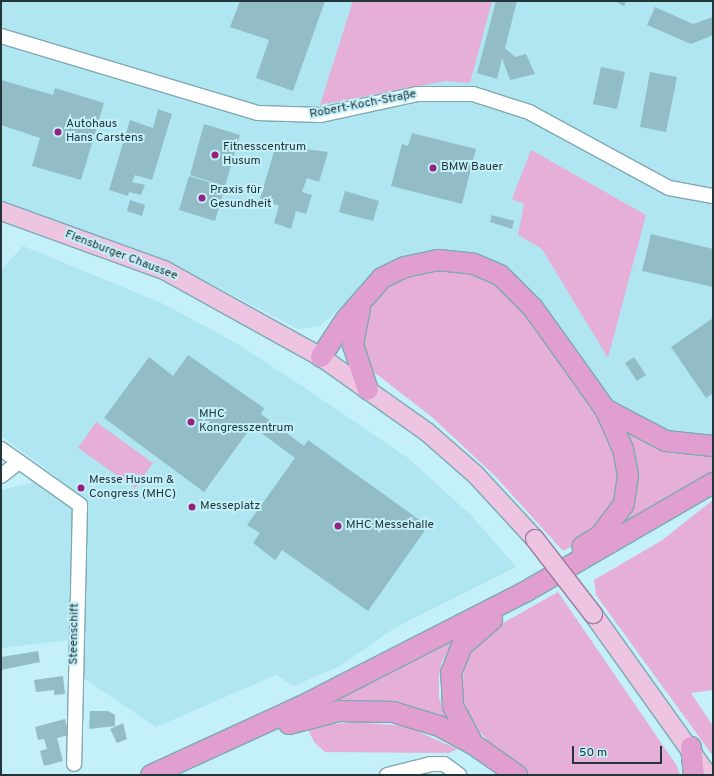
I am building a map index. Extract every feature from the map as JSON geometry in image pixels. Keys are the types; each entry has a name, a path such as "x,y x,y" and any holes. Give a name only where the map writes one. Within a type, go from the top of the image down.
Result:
{"highway":[{"path":"321,357 362,301 382,278 405,267 438,260 474,264 500,275 533,308 605,410 623,449 628,475 624,504 601,535 536,575 525,592"},
{"path":"362,301 353,345 368,390"},
{"path":"605,410 666,441 713,446"},
{"path":"150,775 175,766 302,706 525,592 713,483"},
{"path":"473,744 452,706 451,673 456,656 472,633 539,593 545,581"},
{"path":"175,766 195,763 306,717 339,711 379,711 418,718 473,744 517,775"},
{"path":"691,748 694,775"}],"main road":[{"name":"Flensburger Chaussee","path":"1,211 164,270 321,357 427,432 470,470 535,539 593,614 691,748 708,775"}],"street":[{"name":"Robert-Koch-Straße","path":"1,36 264,114 321,116 417,94 473,94 529,112 669,188 713,196"},
{"path":"1,449 19,462 1,476"},
{"name":"Steenschift","path":"19,462 80,505 74,764"},
{"path":"387,775 431,764 444,764 459,775"}],"shaded area":[{"path":"1,1 713,1 713,442 667,438 378,273 320,326 298,329 170,262 1,201"},
{"path":"353,1 492,1 470,83 446,81 320,105"},
{"path":"531,150 646,215 608,358 542,249 518,235 524,204 512,199"},
{"path":"23,246 164,304 236,343 408,458 472,516 516,567 396,627 340,666 294,686 276,675 156,727 70,669 69,640 1,648 1,490 57,477 1,436 1,270"},
{"path":"439,265 472,270 498,281 527,311 566,364 618,449 619,503 596,532 563,551 495,476 432,417 366,366 359,341 364,313 385,284"},
{"path":"612,416 713,450 713,474 603,540 628,504"},
{"path":"96,422 153,463 135,488 78,448"},
{"path":"713,500 713,690 691,693 713,726 713,756 596,595 594,580 661,541"},
{"path":"558,592 677,766 680,775 530,775 501,754 475,727 461,694 466,657 479,640 498,626"},
{"path":"458,636 442,661 439,676 439,698 449,723 400,703 348,700 319,705"},
{"path":"354,722 406,726 457,749 449,753 325,752 314,742 307,727"}],"building":[{"path":"240,1 325,1 293,91 256,78 269,40 230,27"},
{"path":"496,1 517,1 505,48 515,57 526,54 535,74 510,80 502,58 497,79 477,73"},
{"path":"615,1 626,1 624,6"},
{"path":"655,7 693,24 713,17 713,35 691,44 647,25"},
{"path":"601,67 625,72 617,109 593,104"},
{"path":"650,72 677,77 666,132 640,127"},
{"name":"Autohaus Hans Carstens","path":"1,80 53,95 55,88 104,103 81,180 32,166 40,138 1,125"},
{"path":"158,109 172,114 152,180 135,175 132,182 145,185 141,195 129,192 128,196 109,190 130,120 153,128"},
{"name":"Fitnesscentrum Husum","path":"204,124 240,135 225,186 190,175"},
{"name":"BMW Bauer","path":"412,133 476,149 462,204 391,186 402,144 408,146"},
{"path":"276,145 328,152 319,182 307,178 302,192 312,195 306,214 296,211 291,229 274,223 279,206 260,199"},
{"name":"Praxis für Gesundheit","path":"189,176 225,187 215,221 179,210"},
{"path":"345,191 379,201 373,221 339,212"},
{"path":"130,200 145,205 142,216 127,211"},
{"path":"492,215 514,221 512,229 490,222"},
{"path":"651,234 713,249 713,287 642,271"},
{"path":"713,318 713,393 706,398 671,347"},
{"path":"188,355 264,408 261,414 304,446 308,440 428,526 368,611 282,550 275,560 253,543 260,533 247,525 295,458 252,426 204,492 104,418 149,357 173,376"},
{"path":"634,357 646,375 637,381 625,363"},
{"path":"38,651 40,662 1,670 1,657"},
{"path":"63,676 65,694 54,695 54,690 36,692 34,680"},
{"path":"90,711 108,711 115,715 115,726 89,729"},
{"path":"65,719 69,735 57,738 63,761 44,766 40,751 47,749 44,739 38,740 35,727"},
{"path":"123,723 127,739 117,743 110,729"}],"place":[{"name":"Autohaus Hans Carstens","path":"58,132"},
{"name":"Fitnesscentrum Husum","path":"215,155"},
{"name":"BMW Bauer","path":"433,168"},
{"name":"Praxis für Gesundheit","path":"202,198"},
{"name":"MHC Kongresszentrum","path":"191,422"},
{"name":"Messe Husum & Congress (MHC)","path":"81,488"},
{"name":"Messeplatz","path":"192,507"},
{"name":"MHC Messehalle","path":"338,526"}]}
